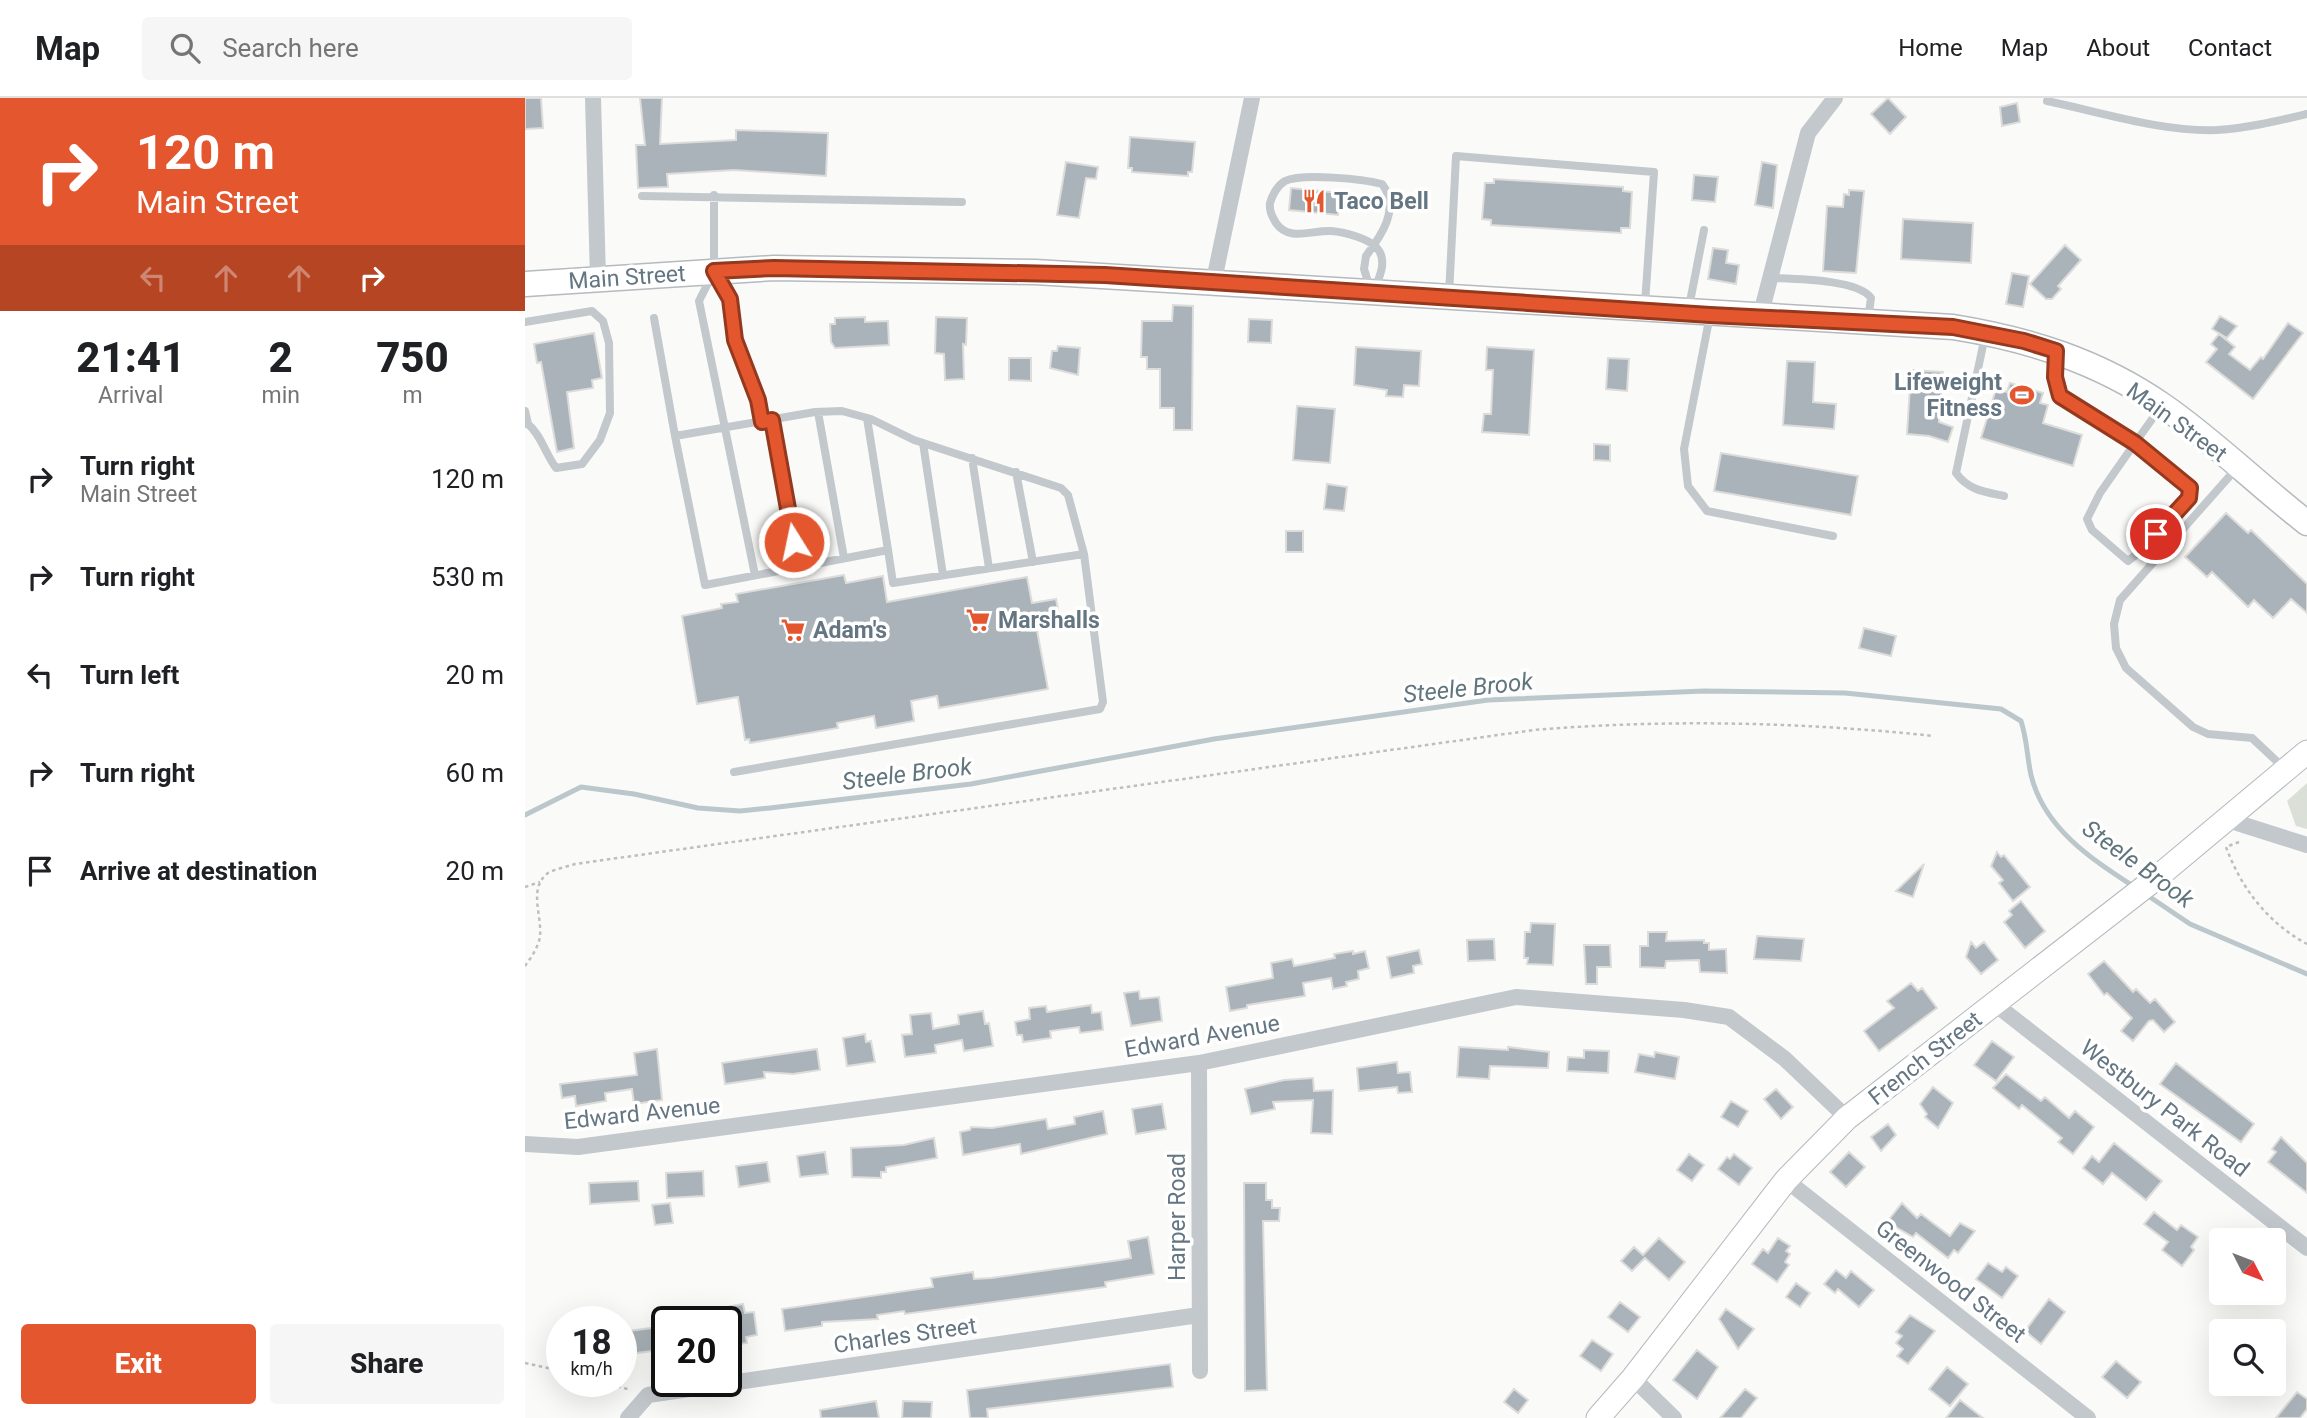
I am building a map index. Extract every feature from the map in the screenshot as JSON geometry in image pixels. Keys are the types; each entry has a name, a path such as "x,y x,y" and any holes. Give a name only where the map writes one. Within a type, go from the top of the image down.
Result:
{"main road":[{"name":"Main Street","path":"525,284 774,268 1035,272 1213,285 1868,322 1986,333 2056,351 2112,375 2162,405 2307,523"}],"street":[{"path":"593,98 598,278"},
{"path":"1213,285 1252,98"},
{"path":"1760,317 1808,133 1835,98"},
{"name":"French Street","path":"1598,1418 1633,1378 1786,1180 1847,1118 2155,879 2307,752"},
{"path":"2228,820 2307,845"},
{"name":"Edward Avenue","path":"525,1144 578,1147 1199,1063 1516,997 1684,1010 1729,1017 1751,1031 1847,1118"},
{"name":"Westbury Park Road","path":"1995,1004 2307,1248"},
{"name":"Harper Road","path":"1199,1063 1200,1371"},
{"name":"Greenwood Street","path":"1786,1180 2088,1418"},
{"name":"Charles Street","path":"648,1395 1199,1315"},
{"path":"1633,1378 1674,1418"},
{"path":"628,1418 648,1395"}],"lane":[{"path":"2047,101 2158,124 2214,130 2256,126 2307,114"},
{"path":"1449,299 1456,156 1654,172 1644,310"},
{"path":"1372,294 1364,269 1366,256 1376,247 1391,206 1390,194 1382,184 1331,179 1287,180 1273,195 1270,214 1282,229 1303,236 1311,232 1345,233 1376,247 1382,256 1383,270 1372,294"},
{"path":"714,195 714,271 699,301 755,575"},
{"path":"642,196 714,195 962,202"},
{"path":"1704,230 1699,314 1684,449 1688,486 1707,511 1833,536"},
{"path":"714,271 730,299 735,340 758,400 762,422"},
{"path":"1771,278 1824,282 1864,291 1871,298 1868,322"},
{"path":"525,323 592,311 603,321 610,342 610,413 600,440 582,464 556,468 543,451 537,432 526,424 525,411"},
{"path":"654,318 705,585 888,550"},
{"path":"1986,333 1956,473 1962,482 1979,491 2004,496"},
{"path":"2056,351 2055,377 2060,396 2135,443 2190,488 2191,494 2142,551 2129,561 2092,530 2087,519 2100,493 2135,443 2162,405"},
{"path":"675,436 818,412 842,411 867,418 923,443 1061,488 1068,495 1084,554 1103,702 1100,709 734,772"},
{"path":"818,412 844,558"},
{"path":"867,418 893,583 1084,554"},
{"path":"772,420 798,567"},
{"path":"923,443 943,575"},
{"path":"972,458 989,568"},
{"path":"2238,467 2120,600 2114,624 2116,648 2126,668 2193,727 2208,734 2252,738 2287,771"},
{"path":"1016,472 1033,562"}],"path":[{"path":"525,887 540,882 549,873 575,864 1534,730 1587,725 1832,725 1934,736"},
{"path":"2234,846 2226,847 2237,876 2279,927 2307,944"},
{"path":"526,964 540,940 540,916 536,896 540,882"},
{"path":"525,1363 546,1368"},
{"path":"637,1392 648,1395"}],"shaded area":[{"path":"2307,783 2307,829 2296,826 2287,801"}],"building":[{"path":"525,98 541,98 543,128 525,129"},
{"path":"640,98 662,98 660,144 736,140 736,130 828,133 826,176 734,170 667,174 668,187 638,188 636,145 645,145"},
{"path":"1888,98 1906,117 1890,134 1871,114"},
{"path":"2017,103 2020,122 2002,126 2000,107"},
{"path":"1130,137 1195,142 1192,172 1188,172 1188,176 1132,172 1132,168 1128,168"},
{"path":"1066,162 1098,167 1096,179 1086,178 1079,218 1057,215"},
{"path":"1762,162 1777,165 1773,208 1755,205"},
{"path":"1694,175 1718,177 1715,202 1692,200"},
{"path":"1494,179 1623,187 1623,191 1632,192 1630,228 1621,228 1621,233 1491,225 1491,220 1482,219 1485,183 1494,183"},
{"path":"1291,188 1340,193 1338,215 1289,210"},
{"path":"1849,190 1864,191 1856,273 1823,271 1827,206 1843,207 1844,194 1849,195"},
{"path":"1903,219 1973,223 1971,263 1901,259"},
{"path":"2065,245 2081,260 2058,286 2061,289 2052,299 2046,299 2030,284"},
{"path":"1713,248 1728,250 1726,263 1739,265 1736,284 1708,279"},
{"path":"2012,273 2029,276 2023,307 2006,304"},
{"path":"1173,305 1193,306 1192,430 1174,430 1174,408 1160,408 1160,369 1147,369 1147,357 1141,357 1142,321 1172,321"},
{"path":"2220,316 2237,326 2227,338 2212,329"},
{"path":"865,317 865,322 888,321 889,345 835,348 831,342 830,324 835,324 835,318"},
{"path":"936,317 967,318 966,345 963,344 964,379 945,380 944,354 935,353"},
{"path":"1249,319 1272,320 1271,343 1248,342"},
{"path":"2288,323 2303,333 2253,399 2206,362 2217,349 2211,344 2219,334 2235,347 2229,354 2250,370 2261,357 2263,359"},
{"path":"594,333 602,378 592,380 593,388 567,392 574,448 557,452 541,362 537,363 534,344"},
{"path":"1058,346 1080,348 1078,375 1050,368 1052,351 1057,351"},
{"path":"1356,347 1421,351 1419,386 1404,385 1403,397 1386,396 1387,390 1354,385"},
{"path":"1487,347 1534,350 1529,435 1482,432 1484,414 1491,414 1493,370 1486,370"},
{"path":"1009,358 1031,358 1031,381 1009,380"},
{"path":"1608,358 1629,359 1627,391 1606,389"},
{"path":"1787,361 1815,362 1813,402 1836,404 1834,429 1783,425"},
{"path":"1911,370 1943,372 1939,422 1953,427 1948,442 1929,436 1907,434"},
{"path":"2010,383 2043,393 2040,403 2048,405 2043,423 2082,435 2073,466 1981,438 1996,389 2007,392"},
{"path":"1297,406 1335,409 1330,463 1293,460"},
{"path":"1594,444 1610,445 1610,461 1594,460"},
{"path":"1721,453 1858,476 1851,515 1714,491"},
{"path":"1327,484 1347,487 1344,511 1324,509"},
{"path":"2226,513 2248,533 2251,530 2307,584 2307,613 2291,599 2273,618 2254,600 2248,607 2212,572 2207,577 2185,557"},
{"path":"1286,531 1303,531 1303,552 1286,552"},
{"path":"844,575 846,583 883,576 887,602 1027,577 1032,603 1056,599 1060,620 1036,625 1048,689 939,708 937,696 911,701 914,721 876,728 874,716 837,723 838,728 750,743 749,739 745,740 738,697 697,704 682,616 722,608 721,604 738,602 736,594"},
{"path":"1864,628 1896,636 1891,656 1859,648"},
{"path":"1997,852 2001,857 2004,855 2030,887 2013,901 1999,883 2003,880 1991,866"},
{"path":"1924,864 1913,897 1896,891"},
{"path":"2021,901 2045,931 2025,948 2004,922 2012,915 2009,911"},
{"path":"1531,923 1555,924 1553,965 1527,964 1528,958 1524,958 1525,932 1530,932"},
{"path":"1648,932 1667,932 1666,941 1704,940 1704,943 1709,943 1709,950 1726,949 1727,973 1700,972 1699,960 1666,961 1665,968 1640,967 1640,946 1648,946"},
{"path":"1757,936 1804,939 1801,961 1754,959"},
{"path":"1494,939 1495,960 1468,961 1467,940"},
{"path":"1971,942 1976,948 1984,942 1998,960 1981,974 1966,957"},
{"path":"1584,945 1610,945 1611,967 1597,967 1597,984 1586,984"},
{"path":"1419,950 1422,964 1413,966 1414,973 1391,978 1387,957"},
{"path":"1353,951 1353,954 1365,951 1369,968 1358,971 1359,979 1346,982 1347,986 1333,989 1331,978 1303,983 1305,996 1247,1005 1247,1008 1230,1011 1226,987 1273,978 1271,963 1292,959 1294,966 1335,958 1334,954"},
{"path":"2104,961 2133,992 2136,989 2150,1003 2155,999 2175,1022 2164,1032 2153,1020 2149,1021 2133,1041 2121,1031 2132,1018 2107,993 2104,995 2088,974"},
{"path":"1911,983 1918,991 1922,988 1937,1008 1879,1051 1864,1031 1894,1008 1887,1001"},
{"path":"1139,991 1140,999 1159,997 1162,1021 1131,1026 1124,993"},
{"path":"1091,1005 1092,1013 1101,1012 1103,1030 1080,1033 1079,1027 1050,1031 1051,1038 1023,1042 1022,1035 1017,1035 1015,1022 1030,1019 1029,1008 1046,1006 1047,1012"},
{"path":"983,1011 985,1024 989,1023 993,1046 964,1051 962,1040 935,1045 936,1053 905,1057 902,1035 912,1034 910,1015 931,1013 933,1029 959,1024 958,1015"},
{"path":"865,1034 866,1042 871,1041 875,1062 847,1066 843,1038"},
{"path":"1992,1041 2014,1057 1996,1081 1974,1065"},
{"path":"1459,1047 1508,1050 1508,1047 1549,1052 1548,1068 1490,1066 1489,1079 1457,1077"},
{"path":"657,1049 662,1100 634,1104 632,1089 605,1093 606,1101 576,1106 575,1096 562,1098 560,1084 637,1075 634,1053"},
{"path":"817,1049 820,1070 793,1074 764,1072 765,1078 725,1084 722,1063"},
{"path":"1584,1050 1609,1051 1608,1073 1567,1071 1568,1057 1584,1058"},
{"path":"1655,1052 1679,1057 1675,1079 1635,1072 1639,1054 1654,1057"},
{"path":"1397,1062 1398,1073 1410,1072 1412,1092 1398,1093 1397,1087 1359,1091 1357,1068"},
{"path":"2176,1063 2254,1124 2241,1142 2160,1084"},
{"path":"2006,1074 2041,1101 2045,1097 2069,1118 2075,1111 2094,1127 2073,1154 2058,1142 2062,1138 2022,1105 2019,1109 1993,1088"},
{"path":"1313,1078 1314,1091 1333,1090 1332,1134 1311,1133 1313,1100 1273,1102 1275,1109 1251,1114 1245,1089 1284,1080"},
{"path":"1933,1087 1953,1103 1938,1128 1925,1117 1927,1114 1920,1104"},
{"path":"1776,1089 1793,1107 1781,1119 1764,1099"},
{"path":"1731,1101 1748,1111 1738,1127 1721,1117"},
{"path":"1162,1104 1166,1129 1136,1134 1132,1109"},
{"path":"1103,1111 1107,1134 1021,1154 1020,1144 963,1155 960,1132 970,1130 971,1127 992,1128 1046,1119 1048,1129 1075,1124 1074,1117"},
{"path":"1888,1124 1896,1135 1881,1151 1871,1137"},
{"path":"2281,1137 2307,1163 2307,1193 2268,1162 2276,1152 2272,1149"},
{"path":"934,1138 937,1158 886,1167 886,1172 881,1172 881,1178 852,1177 851,1148 904,1145"},
{"path":"2114,1143 2162,1181 2146,1200 2112,1173 2103,1184 2083,1168 2092,1156 2099,1162"},
{"path":"825,1152 828,1174 800,1177 797,1156"},
{"path":"1849,1152 1865,1167 1846,1187 1830,1172"},
{"path":"1689,1154 1704,1165 1692,1181 1677,1170"},
{"path":"1734,1154 1752,1168 1739,1185 1718,1169 1727,1157 1730,1159"},
{"path":"767,1162 770,1182 739,1187 736,1166"},
{"path":"703,1171 704,1196 667,1198 666,1173"},
{"path":"638,1181 639,1201 590,1204 589,1183"},
{"path":"1244,1183 1266,1183 1266,1200 1272,1200 1272,1208 1280,1208 1279,1221 1263,1221 1267,1390 1245,1391"},
{"path":"670,1203 673,1223 655,1225 652,1205"},
{"path":"1902,1203 1917,1218 1921,1214 1950,1236 1960,1223 1975,1231 1958,1253 1954,1250 1948,1258 1916,1233 1913,1237 1887,1222"},
{"path":"2154,1212 2177,1230 2181,1225 2198,1237 2191,1247 2194,1250 2182,1266 2162,1250 2168,1242 2144,1224"},
{"path":"1148,1237 1154,1274 1105,1282 1106,1287 905,1314 904,1311 877,1315 878,1319 822,1322 822,1326 785,1331 782,1309 933,1287 931,1278 973,1272 974,1279 991,1278 1131,1258 1128,1241"},
{"path":"1659,1238 1685,1262 1669,1280 1645,1258 1632,1271 1621,1261 1634,1247 1643,1255"},
{"path":"1778,1238 1790,1246 1786,1251 1790,1254 1785,1262 1789,1265 1777,1282 1752,1264 1763,1249 1768,1253"},
{"path":"1988,1263 2002,1272 2006,1267 2018,1276 2002,1298 1976,1279"},
{"path":"1836,1270 1846,1278 1851,1271 1874,1290 1859,1307 1838,1289 1835,1293 1824,1284"},
{"path":"1796,1283 1810,1293 1800,1307 1786,1297"},
{"path":"2049,1299 2065,1312 2041,1344 2025,1331"},
{"path":"1620,1302 1640,1317 1628,1332 1608,1317"},
{"path":"743,1304 745,1313 754,1312 757,1335 746,1337 747,1343 742,1344 742,1306 732,1306"},
{"path":"1726,1309 1754,1329 1738,1349 1719,1319"},
{"path":"1910,1315 1935,1331 1908,1364 1897,1356 1903,1349 1896,1343 1902,1336 1896,1332"},
{"path":"651,1328 651,1351 637,1353 637,1330"},
{"path":"1592,1340 1613,1354 1601,1371 1580,1356"},
{"path":"1697,1350 1718,1367 1697,1399 1673,1380"},
{"path":"2116,1361 2141,1382 2127,1398 2102,1377"},
{"path":"1170,1364 1173,1387 987,1409 988,1418 970,1418 967,1390"},
{"path":"1947,1367 1968,1384 1950,1406 1929,1389"},
{"path":"1514,1389 1528,1400 1518,1413 1504,1402"},
{"path":"1745,1389 1757,1398 1741,1418 1720,1418"},
{"path":"2297,1392 2307,1399 2307,1409 2300,1418 2276,1418"},
{"path":"1960,1400 1983,1418 1946,1418"},
{"path":"876,1401 879,1418 821,1418 820,1410"},
{"path":"903,1401 932,1402 931,1418 902,1418"}],"waterway":[{"name":"Steele Brook","path":"525,815 581,787 634,794 698,808 740,811 971,784 1214,739 1488,700 1704,691 1845,693 2001,709 2021,721 2031,775 2047,812 2087,854 2136,888"},
{"name":"Steele Brook","path":"2144,893 2190,924 2307,974"}],"place":[{"name":"Taco Bell","path":"1314,201"},
{"name":"Lifeweight Fitness","path":"2022,395"},
{"name":"Marshalls","path":"978,620"},
{"name":"Adam's","path":"793,630"}],"route":[{"path":"794,542 772,420 762,422 758,400 735,340 730,299 714,271 774,268 1105,275 1213,285 1953,327 1986,333 2056,351 2055,377 2060,396 2135,443 2190,488 2189,498 2156,534"}]}
